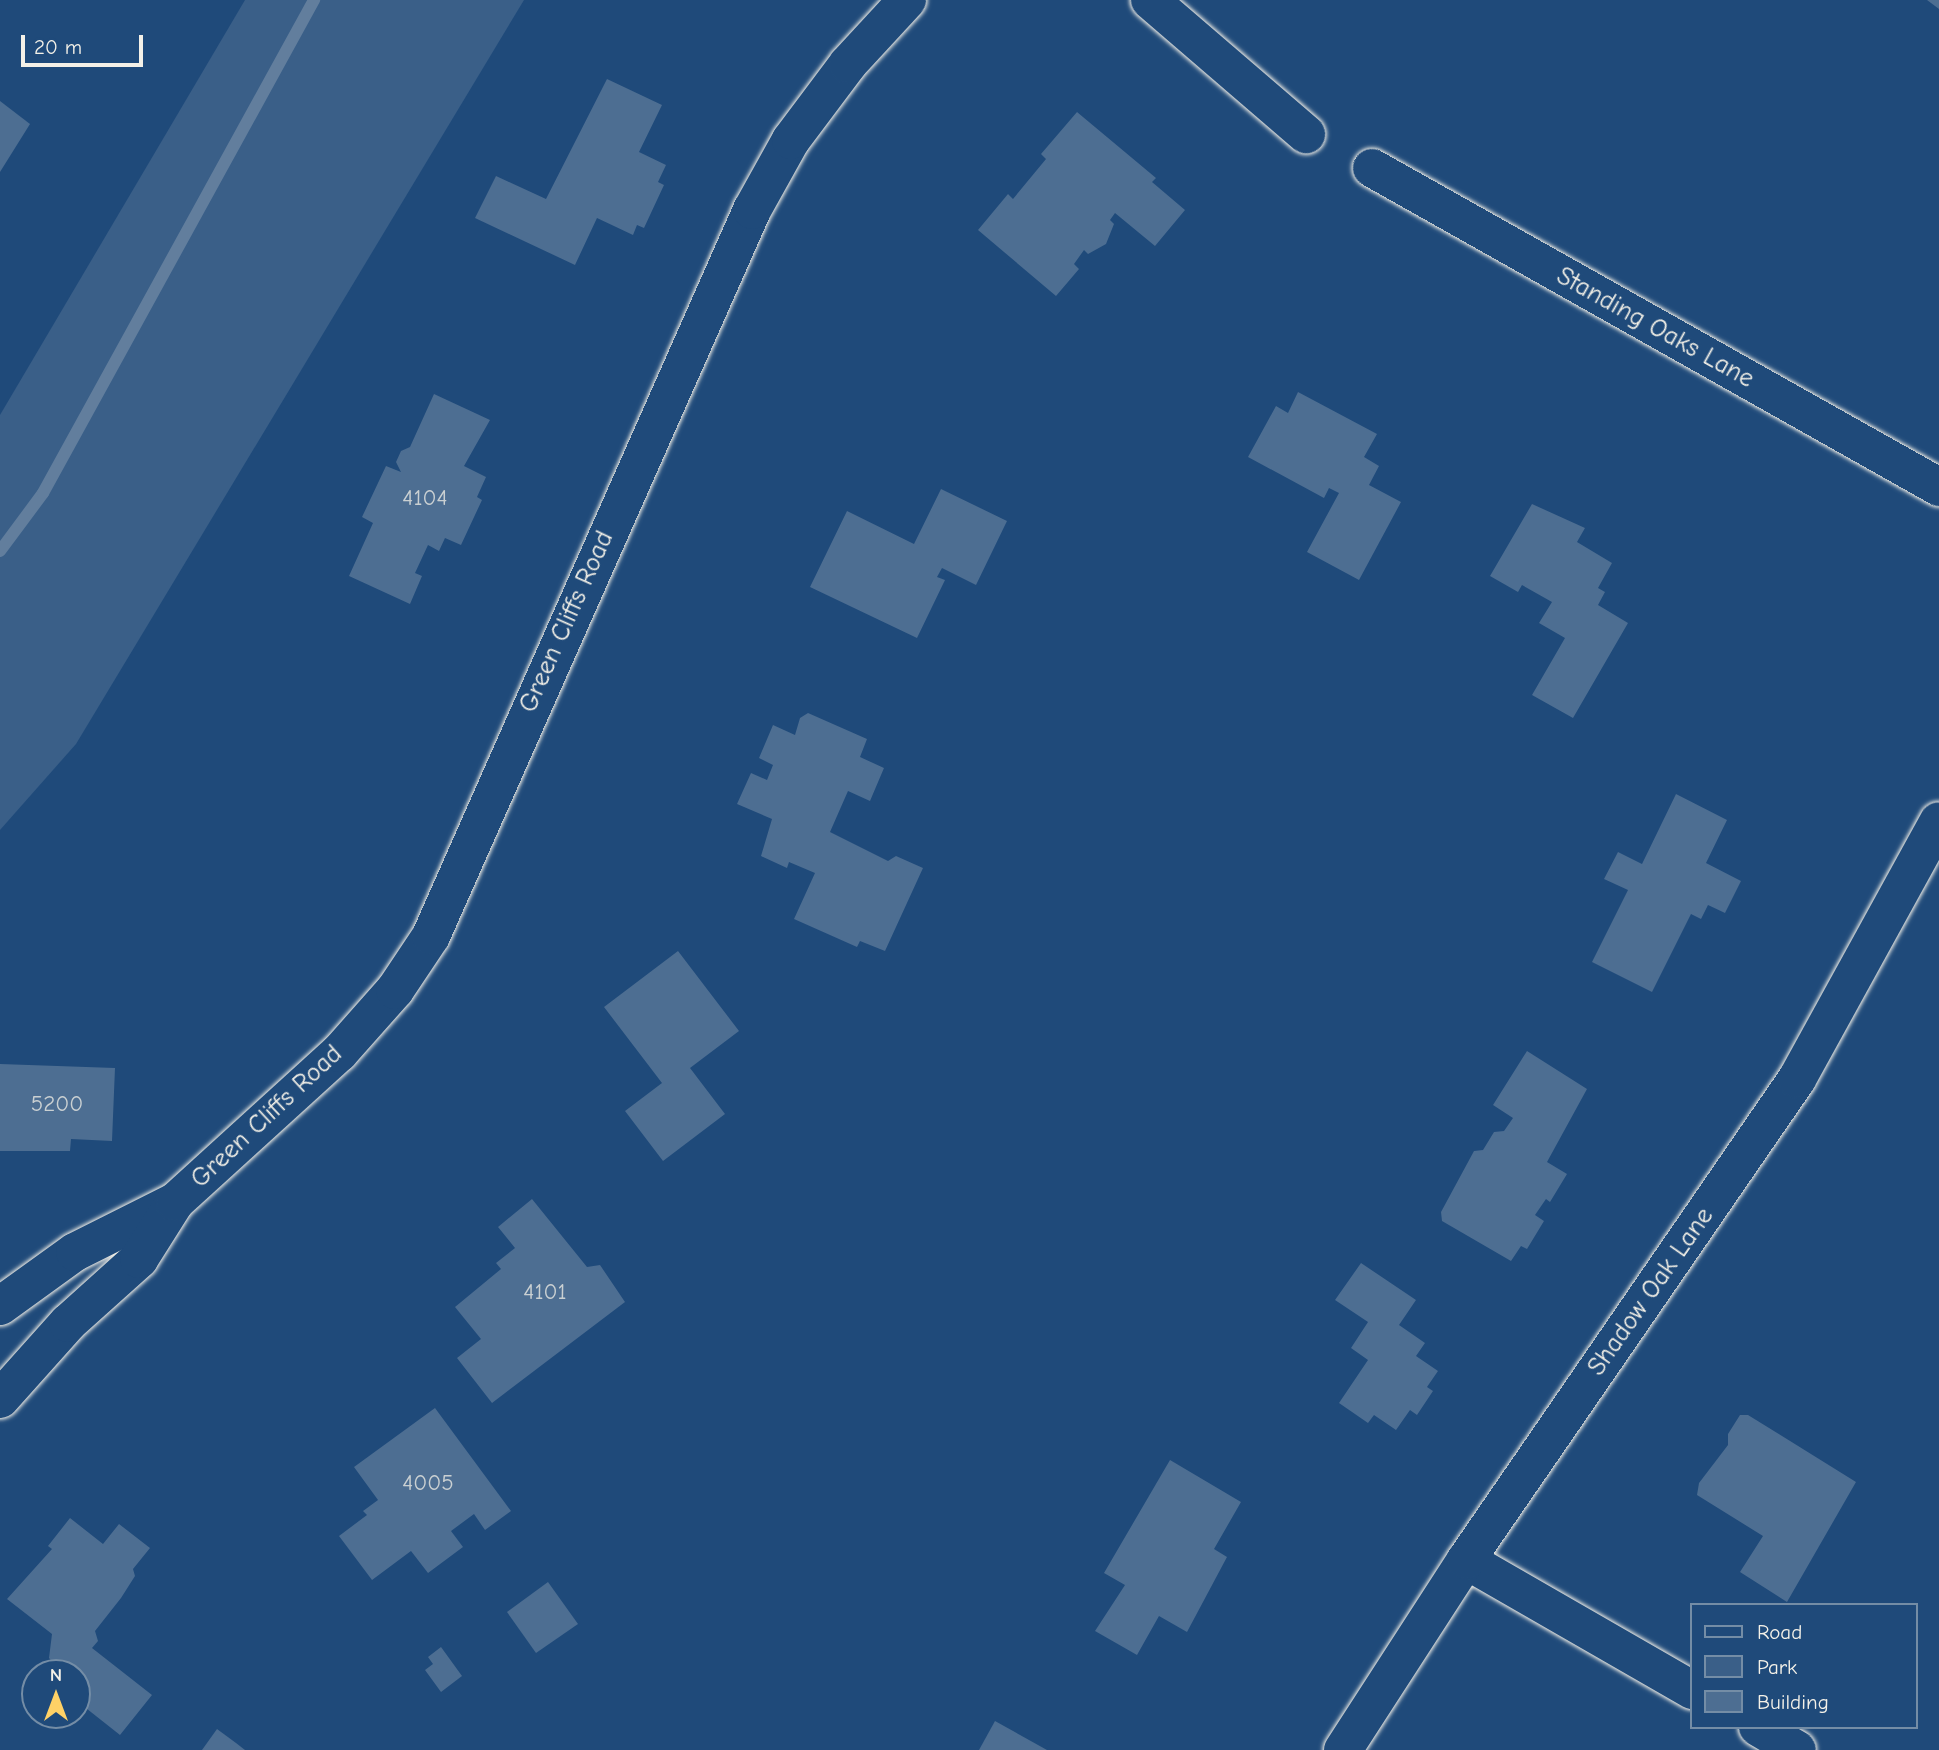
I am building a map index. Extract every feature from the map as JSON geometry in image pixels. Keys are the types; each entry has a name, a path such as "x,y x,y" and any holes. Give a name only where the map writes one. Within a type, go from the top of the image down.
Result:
{"street":[{"name":"Green Cliffs Road","path":"0,1399 68,1323 139,1259 175,1202 339,1053 395,990 431,936 752,210 791,140 848,64 907,0"},
{"path":"1150,0 1306,134"},
{"name":"Standing Oaks Lane","path":"1372,168 1939,487"},
{"name":"Shadow Oak Lane","path":"1343,1750 1466,1560 1797,1079 1939,821"},
{"name":"Green Cliffs Road","path":"0,1306 75,1252 175,1202"},
{"path":"1466,1560 1690,1689"},
{"path":"1761,1729 1797,1750"}],"green space":[{"path":"245,0 524,0 76,744 0,830 0,415"}],"building":[{"path":"1927,0 1939,0 1939,9"},
{"path":"607,79 662,105 639,152 666,165 658,182 664,185 644,228 637,225 633,235 597,218 575,265 475,218 496,176 546,199"},
{"path":"0,101 30,124 0,172"},
{"path":"1077,112 1156,178 1152,182 1185,210 1155,246 1115,213 1110,220 1114,224 1106,244 1088,254 1084,250 1074,264 1079,269 1056,296 978,230 1008,194 1013,199 1046,159 1041,154"},
{"path":"1298,392 1377,434 1364,457 1379,466 1369,485 1401,502 1359,580 1307,552 1339,493 1329,488 1324,498 1248,457 1276,406 1288,413"},
{"path":"434,394 490,420 464,466 486,477 477,497 482,500 461,545 445,538 439,551 428,545 415,573 422,576 410,604 349,576 373,523 362,517 386,466 401,472 396,462 401,451 410,447"},
{"path":"941,489 1007,521 976,585 942,568 937,577 945,580 917,638 810,587 847,511 914,544"},
{"path":"1532,504 1585,528 1577,542 1612,563 1598,588 1605,592 1598,605 1628,623 1573,718 1532,695 1565,638 1539,623 1552,602 1522,585 1518,592 1490,576"},
{"path":"808,713 867,739 860,757 884,768 870,801 848,791 830,832 888,861 896,856 923,868 885,951 860,941 857,947 794,919 815,873 789,862 787,868 761,856 772,819 737,804 751,773 767,780 773,765 759,758 773,725 795,735 800,718"},
{"path":"1676,794 1727,820 1706,863 1741,881 1725,913 1708,905 1701,919 1691,914 1652,992 1592,962 1628,890 1604,879 1618,852 1642,864"},
{"path":"678,951 739,1031 690,1068 725,1114 663,1161 625,1111 662,1083 604,1007"},
{"path":"1527,1051 1587,1089 1547,1162 1567,1174 1550,1202 1546,1199 1535,1215 1544,1221 1527,1249 1521,1246 1511,1261 1442,1221 1441,1212 1474,1151 1483,1150 1494,1132 1504,1131 1513,1118 1493,1105"},
{"path":"0,1064 115,1068 112,1141 71,1139 70,1151 0,1151"},
{"path":"532,1199 587,1267 600,1265 625,1302 492,1403 457,1358 481,1339 455,1307 501,1269 496,1263 515,1248 498,1227"},
{"path":"1361,1263 1416,1300 1399,1325 1425,1343 1416,1356 1438,1371 1427,1387 1433,1391 1417,1415 1410,1410 1396,1430 1374,1415 1368,1423 1339,1403 1368,1360 1351,1348 1368,1322 1335,1300"},
{"path":"435,1408 511,1511 485,1530 474,1514 451,1531 463,1547 428,1573 411,1551 372,1580 339,1536 367,1515 363,1511 378,1500 354,1467"},
{"path":"1740,1415 1748,1415 1856,1482 1787,1602 1740,1572 1763,1536 1697,1495 1699,1483 1728,1445 1728,1434"},
{"path":"1170,1460 1241,1502 1214,1549 1227,1557 1187,1632 1159,1616 1137,1655 1095,1631 1125,1585 1104,1573"},
{"path":"70,1518 103,1544 119,1524 150,1548 133,1569 135,1576 121,1598 95,1631 98,1641 92,1648 152,1695 120,1735 91,1712 91,1659 50,1659 52,1634 7,1599 52,1549 48,1546"},
{"path":"548,1582 578,1624 536,1653 507,1612"},
{"path":"441,1647 462,1676 441,1692 425,1670 433,1664 428,1657"},
{"path":"995,1721 1047,1750 979,1750"},
{"path":"217,1729 236,1743 245,1750 202,1750"}],"waterway":[{"path":"0,551 43,493 314,0"}]}
